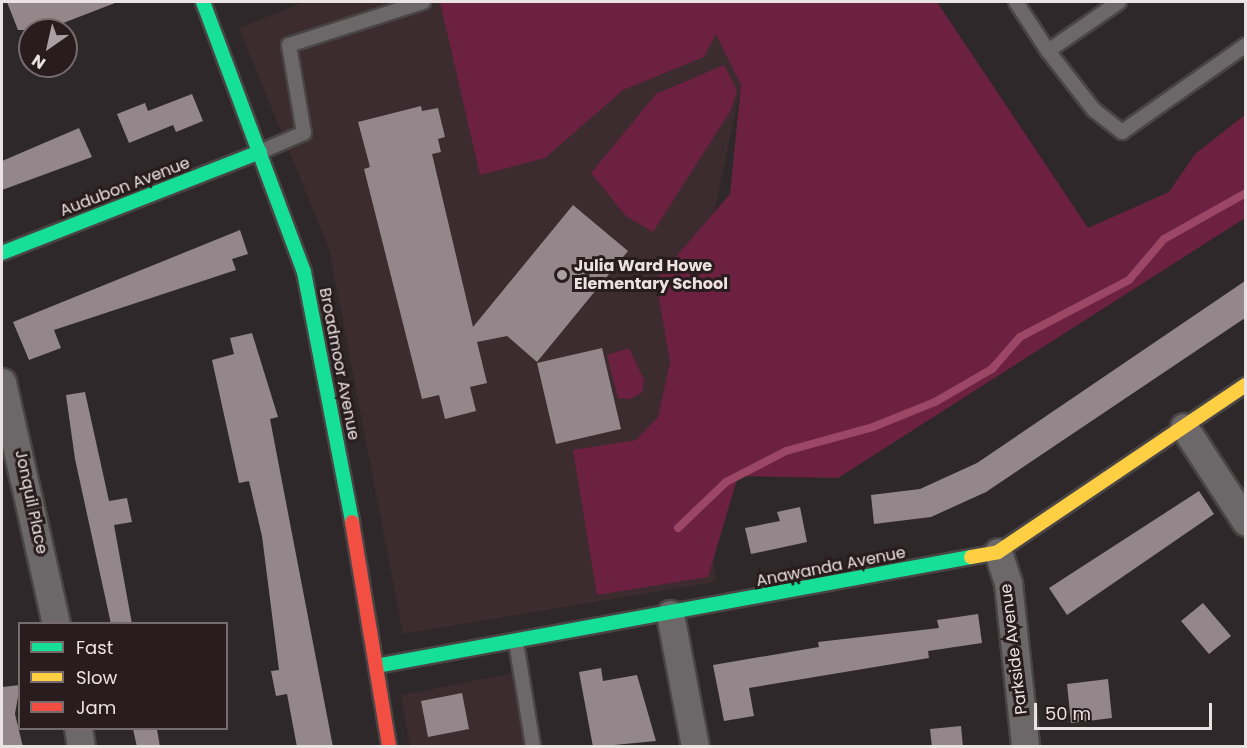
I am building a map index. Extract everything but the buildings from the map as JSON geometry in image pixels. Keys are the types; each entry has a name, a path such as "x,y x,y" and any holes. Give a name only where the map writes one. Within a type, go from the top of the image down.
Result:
{"street":[{"name":"Broadmoor Avenue","path":"203,2 304,272 333,403 389,747"},
{"name":"Audubon Avenue","path":"2,253 260,152"},
{"name":"Jonquil Place","path":"2,382 56,622"},
{"name":"Anawanda Avenue","path":"376,666 670,614 998,552 1245,385"},
{"path":"1184,427 1245,522"},
{"name":"Parkside Avenue","path":"998,552 1008,583 1025,747"},
{"path":"670,614 695,747"},
{"path":"78,730 81,747"}],"lane":[{"path":"260,152 304,133 289,45 423,2"},
{"path":"1016,2 1048,51 1094,110 1122,132 1245,45"},
{"path":"1048,51 1119,2"},
{"path":"516,642 533,747"}],"shaded area":[{"path":"303,2 713,2 741,85 699,286 699,441 716,582 403,634 329,249 239,28"},
{"path":"440,2 937,2 1088,228 1169,192 1195,154 1245,115 1245,218 838,478 738,476 708,577 597,595 573,450 636,440 658,417 670,363 656,280 730,194 741,85 716,34 704,57 623,90 545,158 480,175"},
{"path":"724,65 737,90 731,110 653,232 626,216 591,173 656,94"},
{"path":"629,348 644,380 642,392 631,399 618,398 607,355"},
{"path":"512,673 524,746 410,746 401,695"}],"waterway":[{"path":"678,528 726,482 786,451 873,427 935,402 992,369 1020,337 1129,280 1164,239 1246,193"}],"traffic: fast":[{"path":"203,2 304,272 352,522"},
{"path":"2,253 260,152"},
{"path":"376,666 971,557"}],"traffic: slow":[{"path":"971,557 998,552 1246,385"}],"traffic: jam":[{"path":"352,522 389,746"}],"place":[{"name":"Julia Ward Howe Elementary School","path":"562,275"}]}
